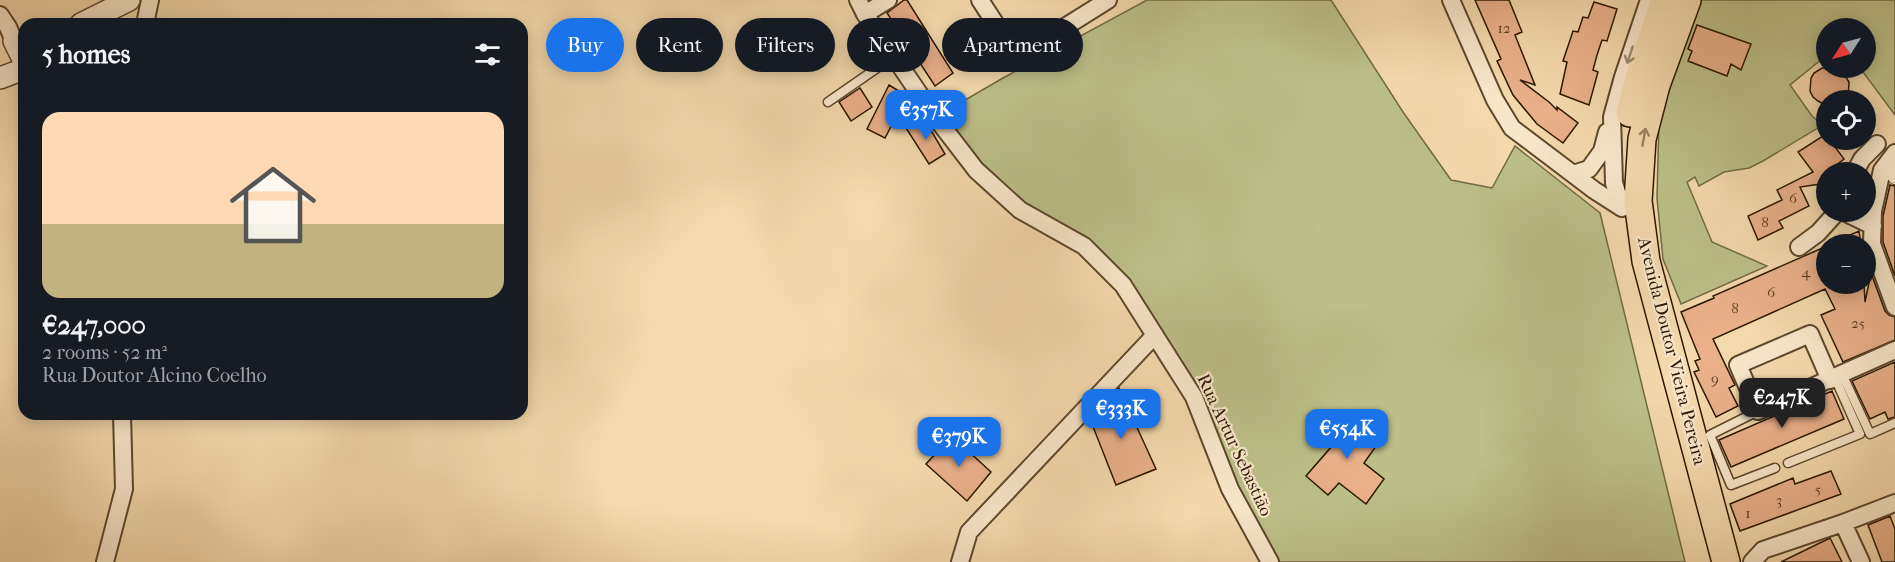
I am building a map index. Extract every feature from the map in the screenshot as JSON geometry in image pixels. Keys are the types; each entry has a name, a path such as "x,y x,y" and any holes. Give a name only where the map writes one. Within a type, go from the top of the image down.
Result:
{"main road":[{"name":"Avenida Doutor Vieira Pereira","path":"1665,0 1639,78 1624,136 1622,208 1629,267 1708,562"},
{"name":"Avenida Doutor Vieira Pereira","path":"1686,0 1656,85 1642,139 1638,201 1646,261 1726,562"}],"street":[{"path":"93,18 129,0"},
{"path":"146,18 150,0"},
{"path":"861,7 888,0"},
{"path":"980,0 1017,57 1108,0"},
{"path":"1451,0 1495,100 1512,128 1622,208"},
{"name":"Avenida Doutor Vieira Pereira","path":"1622,208 1614,183 1612,117 1649,0"},
{"path":"0,15 13,40"},
{"path":"0,78 18,71"},
{"name":"Rua Artur Sebastião","path":"904,72 976,170 1020,210 1084,246 1123,285 1194,397 1230,489 1270,562"},
{"path":"1573,174 1589,170 1602,151 1612,117"},
{"path":"1860,162 1877,144"},
{"path":"1892,164 1882,170 1876,193 1872,244 1895,307"},
{"path":"1799,247 1818,233 1828,222"},
{"path":"1865,222 1873,226"},
{"path":"1836,377 1810,333 1738,365 1758,411 1836,377 1895,350"},
{"path":"960,562 969,532 1155,336"},
{"path":"105,562 124,489 122,420"},
{"path":"1752,562 1763,550 1843,524 1895,503"},
{"path":"1843,524 1861,562"}],"lane":[{"path":"828,102 871,72"},
{"path":"1836,377 1870,434 1895,423"},
{"path":"1788,463 1860,434 1836,377"},
{"path":"1758,411 1710,435 1731,485 1775,468"}],"green space":[{"path":"1147,0 1331,0 1403,112 1451,180 1492,188 1515,146 1600,213 1685,562 1276,562 1126,276 1024,203 980,166 941,114 1014,72 1083,72 1083,35"},
{"path":"1700,0 1895,0 1895,115 1867,78 1876,78 1876,18 1816,18 1816,64 1790,85 1816,119 1816,129 1749,168 1724,172 1699,186 1695,177 1687,182 1712,242 1767,266 1681,304 1663,259 1657,198 1659,120"}],"building":[{"path":"907,0 918,18 890,18 887,13"},
{"path":"1475,0 1509,0 1522,32 1515,35 1535,85 1520,80 1557,110 1557,107 1578,123 1563,143 1537,124 1513,95 1497,61 1501,59"},
{"path":"1594,2 1617,9 1607,41 1602,40 1597,55 1593,70 1598,72 1589,105 1560,94 1567,62 1563,61 1573,31 1578,32 1583,17 1588,18"},
{"path":"1697,25 1751,44 1741,70 1731,64 1727,76 1688,61 1692,51 1688,49"},
{"path":"930,36 942,56 942,72 953,73 935,86 926,72 930,72"},
{"path":"1816,72 1816,78 1846,78 1849,82 1849,90 1816,90 1816,99 1810,91 1811,78"},
{"path":"889,85 907,96 885,138 867,129"},
{"path":"860,88 872,107 851,121 839,102"},
{"path":"923,117 945,154 929,164 906,128"},
{"path":"1816,140 1816,150 1837,150 1844,159 1840,162 1816,162 1816,185 1800,187 1809,206 1779,221 1783,228 1758,240 1748,216 1782,200 1777,190 1813,172 1798,152"},
{"path":"1890,185 1895,186 1895,276 1883,242 1883,216"},
{"path":"1816,251 1816,293 1713,339 1735,385 1729,388 1738,406 1716,417 1694,372 1699,370 1695,361 1700,359 1681,312 1714,298 1713,296"},
{"path":"1876,287 1885,311 1895,317 1895,340 1843,362 1821,315 1835,309 1828,294 1865,294 1865,302 1867,294 1876,294"},
{"path":"1895,362 1895,417 1888,419 1885,412 1870,419 1852,381"},
{"path":"1119,388 1156,469 1116,485 1090,419"},
{"path":"1832,391 1844,419 1731,467 1719,440"},
{"path":"1340,412 1379,442 1364,463 1384,479 1366,504 1339,483 1328,495 1306,476 1332,446 1320,437"},
{"path":"952,436 991,472 967,501 926,464"},
{"path":"1831,471 1841,494 1740,531 1730,504 1793,478 1795,484"},
{"path":"1890,516 1895,529 1895,562 1882,562 1868,525"},
{"path":"1830,538 1842,562 1781,562 1828,539"}]}
